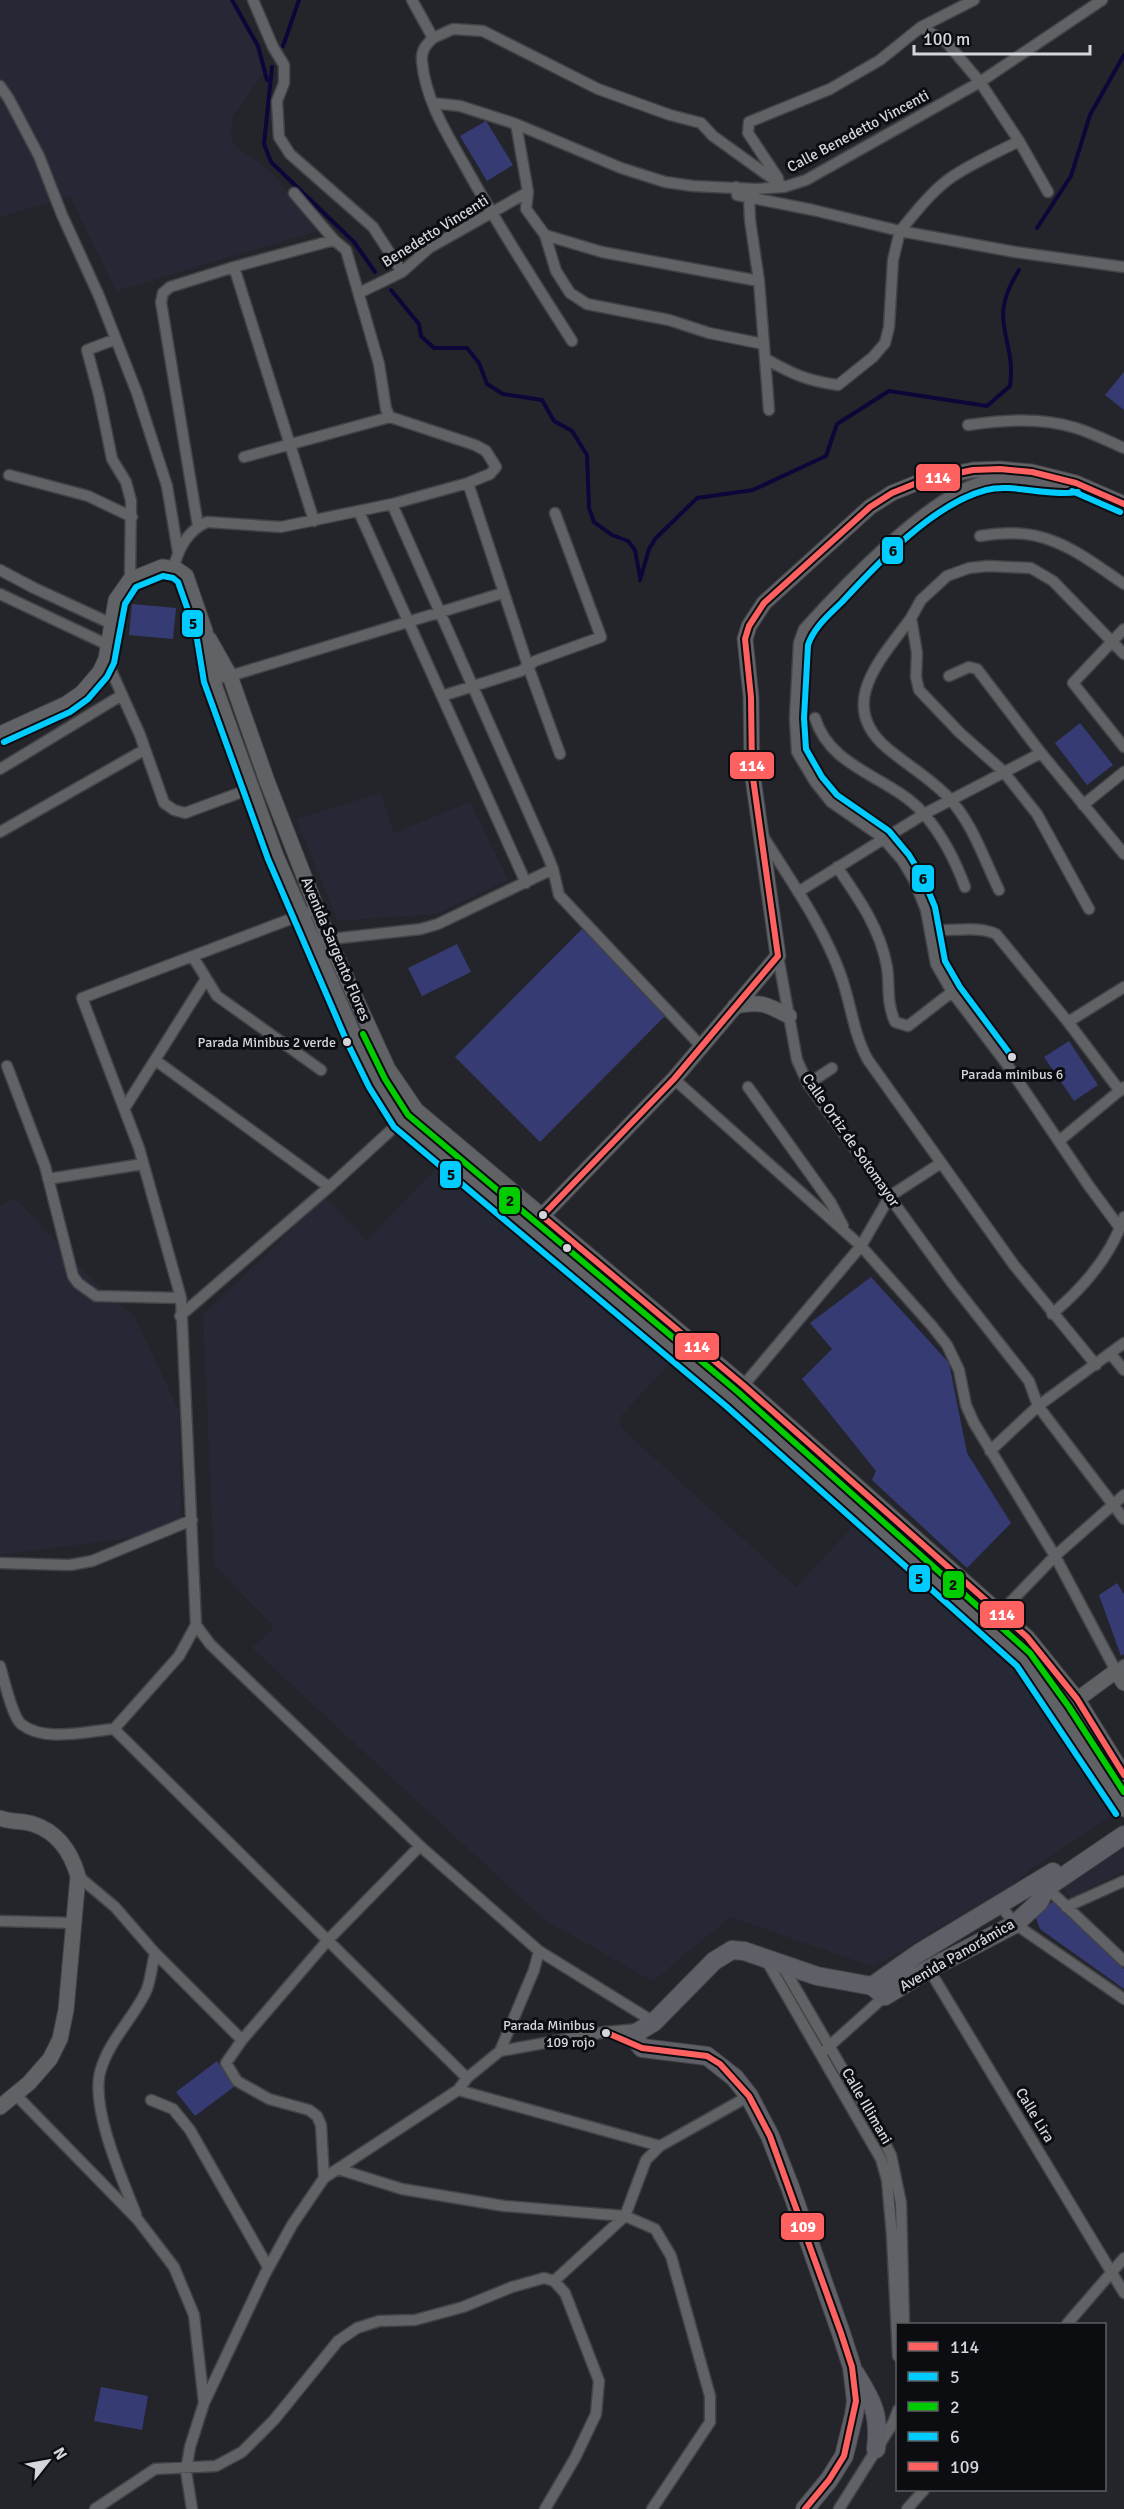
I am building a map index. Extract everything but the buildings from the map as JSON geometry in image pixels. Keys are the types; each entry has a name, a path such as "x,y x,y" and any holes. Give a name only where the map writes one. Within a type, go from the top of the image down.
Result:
{"main road":[{"name":"Avenida Panorámica","path":"878,1991 929,1969 1015,1924 1039,1902 1044,1884 1124,1823"},
{"name":"Avenida Panorámica","path":"878,1991 919,1953 1000,1905 1044,1884 1124,1835"},
{"path":"876,2449 879,2427 877,2413 862,2397 790,2187 770,2136 749,2096 735,2078 707,2056 642,2048 635,2039 636,2033 714,1961 732,1950 744,1951 817,1976 878,1991"},
{"path":"805,2509 844,2456 862,2397"}],"street":[{"path":"254,0 273,47 284,65 284,83 277,101 279,137 290,154 374,227 402,272"},
{"path":"412,0 434,38"},
{"path":"784,187 747,134 749,122 830,89 880,60 921,27 974,0"},
{"name":"Calle Benedetto Vincenti","path":"433,103 460,106 516,124 621,168 665,182 693,186 784,187 806,180 980,82 1102,0"},
{"path":"921,27 947,43 980,82 1019,141 1048,192"},
{"path":"572,341 491,213 443,127 433,103 422,60 423,48 434,38 453,28 483,31 598,89 670,115 701,123 712,136 784,187"},
{"path":"0,86 39,156 116,339 162,470 178,552"},
{"path":"516,124 528,192 526,209 545,235 556,272 570,293 587,304 669,320 709,333 763,344"},
{"path":"766,359 795,376 838,385 873,357 885,343 889,327 894,260 900,231 925,201 947,180 1019,141"},
{"path":"736,187 737,195 900,231 1015,252 1124,267"},
{"name":"Benedetto Vincenti","path":"359,293 402,272 429,248 528,192"},
{"path":"294,193 334,240 346,250 379,364 386,409 390,417"},
{"path":"749,197 759,281 769,410"},
{"path":"545,235 602,252 759,281"},
{"path":"198,526 161,297 170,287 334,240"},
{"path":"234,267 314,521"},
{"path":"116,339 87,350 112,459 126,482 131,501 130,580"},
{"path":"172,569 185,538 198,526 207,522 281,527 314,521 392,504 468,483 490,474 496,467 486,451 475,445 390,417 244,457"},
{"path":"969,425 1008,419 1041,420 1077,428 1124,448"},
{"name":"Calle Ortiz de Sotomayor","path":"1124,504 1076,483 1032,472 1000,468 973,470 924,480 870,507 775,591 749,626 745,639 751,697 752,771 778,956 797,1060 808,1084 952,1283 1029,1381 1038,1406 1124,1519"},
{"path":"9,475 88,496 132,517"},
{"path":"1052,1314 1073,1296 1099,1265 1122,1222 1059,1141 1006,1063 952,992 936,964 926,910 914,880 902,860 883,838 831,802 815,782 797,752 795,718 799,643 804,629 877,555 919,517 969,486 986,481 1005,480 1051,487 1076,483"},
{"path":"468,483 528,666 560,754"},
{"path":"392,504 554,869 559,895 702,1047"},
{"path":"359,512 526,883"},
{"path":"442,696 520,671 535,661 601,637 555,513"},
{"path":"980,536 1019,534 1058,541 1076,550 1124,584"},
{"path":"999,890 971,831 950,799 932,781 875,737 865,715 865,691 869,675 911,618 921,600 947,576 969,568 988,566 1031,568 1053,580 1124,654"},
{"path":"0,734 50,713 82,693 100,672 107,652 116,600 130,580 162,567 186,576 205,631"},
{"path":"0,570 112,624"},
{"path":"212,679 230,676 504,592"},
{"path":"0,594 107,652 164,803 184,813 250,789"},
{"path":"911,618 917,653 916,677 919,690 1003,771 1036,814 1089,909"},
{"path":"1124,629 1073,682 1124,747"},
{"name":"Avenida Sargento Flores","path":"205,631 230,676 328,938 388,1069 416,1110 743,1385 1000,1613 1040,1651 1077,1699 1119,1755 1124,1775"},
{"name":"Avenida Sargento Flores","path":"205,631 212,679 258,810 313,944 377,1083 400,1121 562,1254 732,1399 1024,1660 1124,1809"},
{"path":"949,676 969,667 977,669 1041,753 1124,854"},
{"path":"0,769 122,695"},
{"path":"815,718 825,741 839,755 924,814 959,870 965,887"},
{"path":"0,832 144,750"},
{"path":"798,892 950,799 1041,753"},
{"path":"1083,805 1124,772"},
{"path":"258,810 277,805"},
{"path":"762,835 819,928 840,972 860,1047 941,1163 1052,1314 1096,1365"},
{"path":"837,867 877,931 887,968 888,1001 895,1022 908,1026 952,992"},
{"path":"313,944 328,938 421,929 438,924 554,869"},
{"path":"0,1666 16,1716 21,1724 55,1735 114,1729 179,1656 196,1625 180,1316 181,1298 143,1164 82,998 193,957 300,913 317,909"},
{"path":"930,930 947,932 987,929 996,934 1122,1089 1059,1141"},
{"path":"542,1216 674,1079 778,956"},
{"path":"193,957 217,996 321,1070"},
{"path":"124,1109 206,978"},
{"path":"1068,1022 1124,987"},
{"path":"735,1006 755,1002 765,1003 789,1016"},
{"path":"155,1060 329,1187"},
{"path":"7,1066 48,1179 73,1276 78,1283 96,1296 181,1298"},
{"path":"808,1084 832,1068"},
{"path":"674,1079 861,1246 947,1345 959,1370 966,1405 990,1451 1055,1556 1121,1673 1077,1699 1061,1712"},
{"path":"748,1087 831,1203 846,1232"},
{"path":"180,1316 329,1187 400,1121 416,1110"},
{"path":"732,1399 861,1246 890,1196 941,1163"},
{"path":"48,1179 143,1164"},
{"path":"562,1254 573,1242"},
{"path":"990,1451 1038,1406 1124,1343"},
{"path":"1110,1353 1124,1371"},
{"path":"1000,1613 1055,1556 1124,1495"},
{"path":"0,1563 70,1565 92,1561 192,1520"},
{"path":"196,1625 210,1644 420,1846 539,1951 647,2025"},
{"path":"114,1729 467,2078"},
{"path":"0,1818 32,1824 57,1836 74,1863 78,1876 66,2010 60,2039 50,2059 16,2095 0,2106"},
{"path":"324,2178 321,2125 317,2116 309,2110 269,2099 237,2081 226,2063 242,2040 328,1940 420,1846"},
{"path":"78,1876 115,1907 155,1953 242,2040"},
{"path":"1066,1907 1124,1881"},
{"path":"1044,1884 1124,1961"},
{"path":"1000,1905 1015,1924 1124,1999"},
{"path":"0,1921 74,1923"},
{"path":"192,2509 186,2466 204,2403 268,2268 292,2225 324,2178 458,2090 467,2078 500,2051 534,1970 539,1951"},
{"path":"138,2220 120,2174 98,2092 100,2069 119,2032 147,1990 155,1953"},
{"name":"Calle Lira","path":"919,1953 1124,2293"},
{"name":"Calle Illimani","path":"773,1960 881,2159 887,2180 896,2338"},
{"name":"Calle Illimani","path":"773,1960 824,2051 878,2130 891,2155 901,2203 904,2323"},
{"path":"824,2051 878,1991"},
{"path":"500,2051 647,2025"},
{"path":"605,2032 642,2048"},
{"path":"458,2090 660,2146"},
{"path":"16,2095 138,2220 174,2266 194,2315 204,2403"},
{"path":"554,2281 625,2216 646,2160 660,2146 749,2096"},
{"path":"151,2100 173,2109 190,2130 268,2268"},
{"path":"338,2169 402,2189 471,2201 625,2216 655,2229 668,2250 710,2396 710,2422 652,2509"},
{"path":"1069,2323 1124,2258"},
{"path":"95,2509 155,2469 216,2466 242,2452 274,2420 338,2341 357,2328 379,2321 415,2320 463,2307 531,2280 544,2278 554,2281 565,2293 599,2381 596,2414 575,2458 545,2509"},
{"path":"839,2509 893,2423 896,2413"},
{"path":"907,2509 923,2491"}],"shaded area":[{"path":"0,0 232,0 258,46 265,71 232,117 231,136 235,146 271,172 321,230 116,291 70,196 0,217"},
{"path":"486,121 513,165 487,181 460,136"},
{"path":"1124,372 1124,410 1105,395"},
{"path":"132,604 176,608 173,639 129,635"},
{"path":"1080,723 1113,765 1087,785 1055,743"},
{"path":"381,793 394,833 470,802 508,880 436,914 338,921 296,819"},
{"path":"582,929 667,1014 540,1142 455,1057"},
{"path":"457,944 471,972 422,996 408,968"},
{"path":"1069,1041 1098,1085 1074,1101 1044,1057"},
{"path":"441,1163 670,1363 620,1417 621,1428 796,1587 857,1522 1011,1664 1113,1815 1034,1867 1018,1881 874,1967 730,1917 653,1981 546,1921 252,1648 274,1627 214,1565 203,1315 325,1197 367,1240"},
{"path":"15,1198 104,1292 134,1315 179,1411 181,1523 130,1538 0,1555 0,1206"},
{"path":"871,1277 949,1363 967,1453 1011,1523 967,1568 872,1480 876,1471 802,1379 832,1349 810,1323"},
{"path":"1117,1583 1124,1594 1124,1654 1121,1656 1099,1595"},
{"path":"1124,1845 1124,1871 1070,1898 1062,1886"},
{"path":"1054,1902 1124,1969 1124,1989 1040,1929 1036,1918 1050,1903"},
{"path":"217,2061 235,2086 195,2116 176,2092"},
{"path":"101,2387 148,2396 142,2430 94,2421"}],"waterway":[{"path":"232,0 258,46 267,80"},
{"path":"283,46 299,0"},
{"path":"1037,228 1071,176 1090,115 1124,55"},
{"path":"272,67 264,144 271,162 354,242 375,272"},
{"path":"640,580 649,549 655,539 697,498 753,490 826,456 837,424 889,391 987,406 1010,386 1010,354 1004,329 1004,303 1019,270"},
{"path":"391,290 419,324 421,336 434,348 467,348 479,363 487,384 503,394 542,400 554,421 572,431 587,455 589,508 594,522 612,535 628,541 635,550 640,577"}],"transit line":[{"name":"114","path":"778,956 752,771 751,697 745,639 749,626 764,603 870,507 892,493 924,480 973,470 1000,469 1032,472 1076,483 1124,504"},
{"name":"6","path":"1013,1058 960,987 945,961 935,907 922,876 909,855 889,831 837,795 822,777 806,749 804,718 808,645 822,622 889,553 946,508 966,497 996,488 1054,493 1078,492"},
{"name":"6","path":"1072,491 1120,512"},
{"name":"5","path":"4,742 70,712 88,699 107,677 114,663 125,604 136,587 163,576 173,578 178,582 196,633 204,682 268,859 347,1042 369,1087 394,1127 726,1406 1017,1666 1116,1814"},
{"name":"114","path":"542,1216 674,1079 778,956"},
{"name":"2","path":"363,1034 385,1079 408,1115 738,1392 1030,1653 1069,1707 1124,1792"},
{"name":"114","path":"542,1216 743,1385 1027,1637 1077,1699 1124,1775"},
{"name":"109","path":"605,2032 642,2048 707,2056 720,2064 749,2096 770,2136 841,2333 852,2367 856,2401 844,2456 829,2480 805,2509"}],"place":[{"name":"Parada Minibus 2 verde","path":"347,1042"},
{"name":"Parada minibus 6","path":"1012,1057"},
{"name":"Parada Minibus 109 rojo","path":"606,2033"}]}
